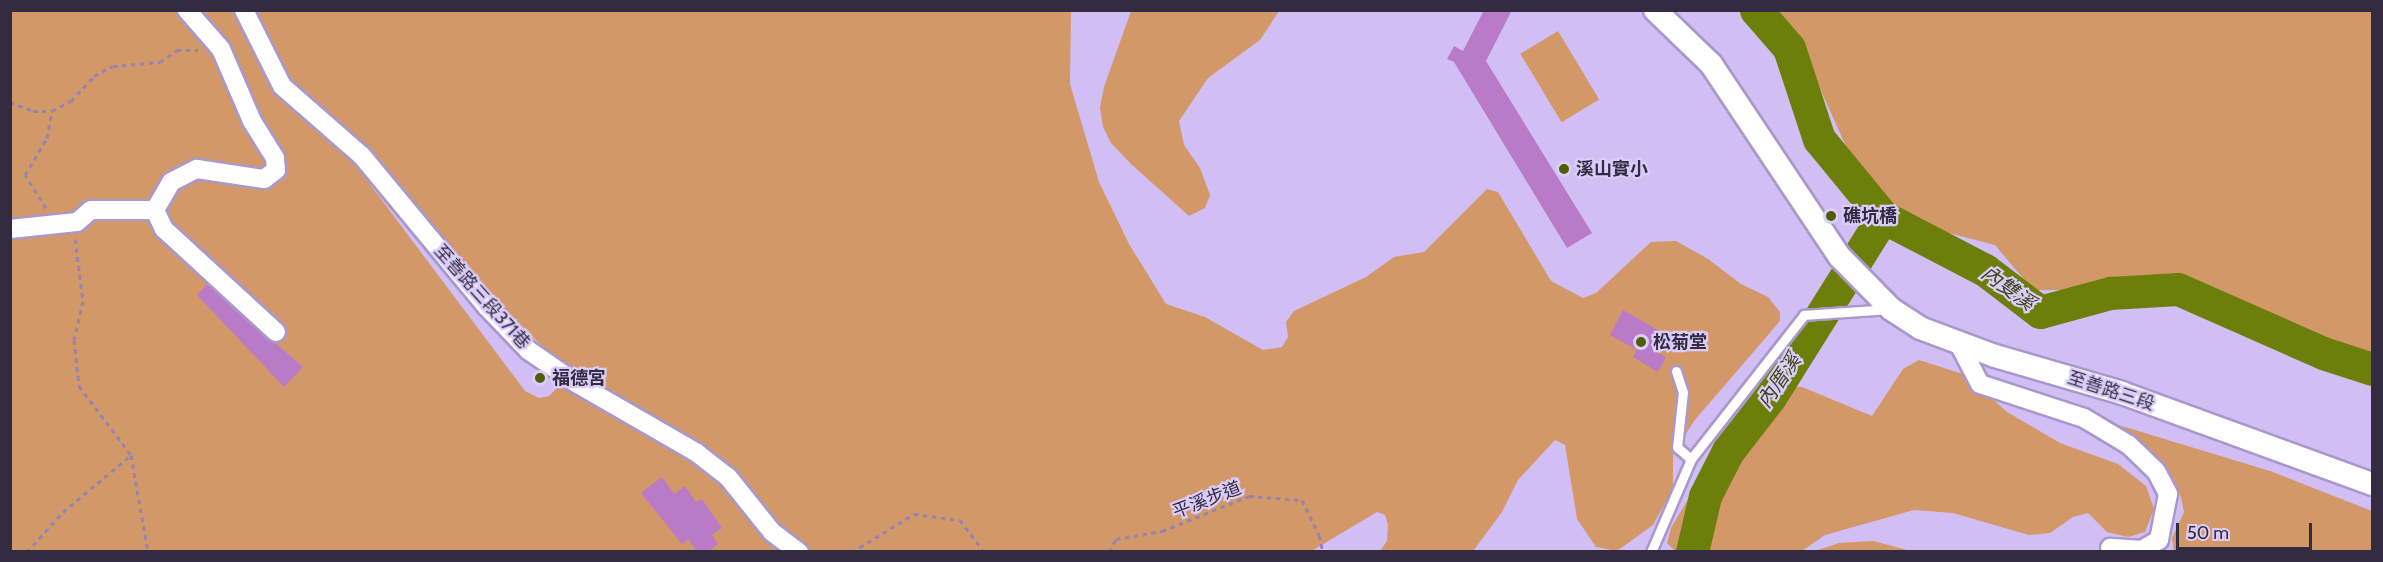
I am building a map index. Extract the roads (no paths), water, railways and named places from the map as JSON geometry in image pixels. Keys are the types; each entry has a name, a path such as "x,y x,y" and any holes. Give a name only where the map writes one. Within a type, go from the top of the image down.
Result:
{"street":[{"path":"154,210 171,182 185,172 220,170 264,179 276,170 275,158 252,121 221,49 187,10"},
{"name":"至善路三段371巷","path":"244,10 282,86 362,156 486,306 528,350 576,383 697,453 728,477 772,532 799,552"},
{"name":"至善路三段","path":"1655,10 1711,64 1839,256 1860,280 1891,309 1920,328 1958,342 2122,393 2373,484"},
{"path":"10,229 77,222 90,210 154,210"},
{"path":"154,210 164,229 276,332"},
{"path":"1958,342 1980,384 2084,418 2129,445 2156,471 2168,494 2159,540 2142,550 2110,548"}],"lane":[{"path":"1651,552 1692,459 1804,315 1891,309"},
{"path":"1676,371 1683,392 1677,447 1692,459"}],"waterway":[{"name":"內雙溪","path":"1756,10 1789,48 1819,139 1883,217 1985,270 2040,312 2110,293 2178,289 2323,353 2372,369"},
{"name":"內厝溪","path":"1692,552 1705,496 1728,451 1770,397 1883,217"}],"place":[{"name":"溪山實小","path":"1564,169"},
{"name":"礁坑橋","path":"1831,216"},
{"name":"松菊堂","path":"1641,342"},
{"name":"福德宮","path":"540,378"}]}
